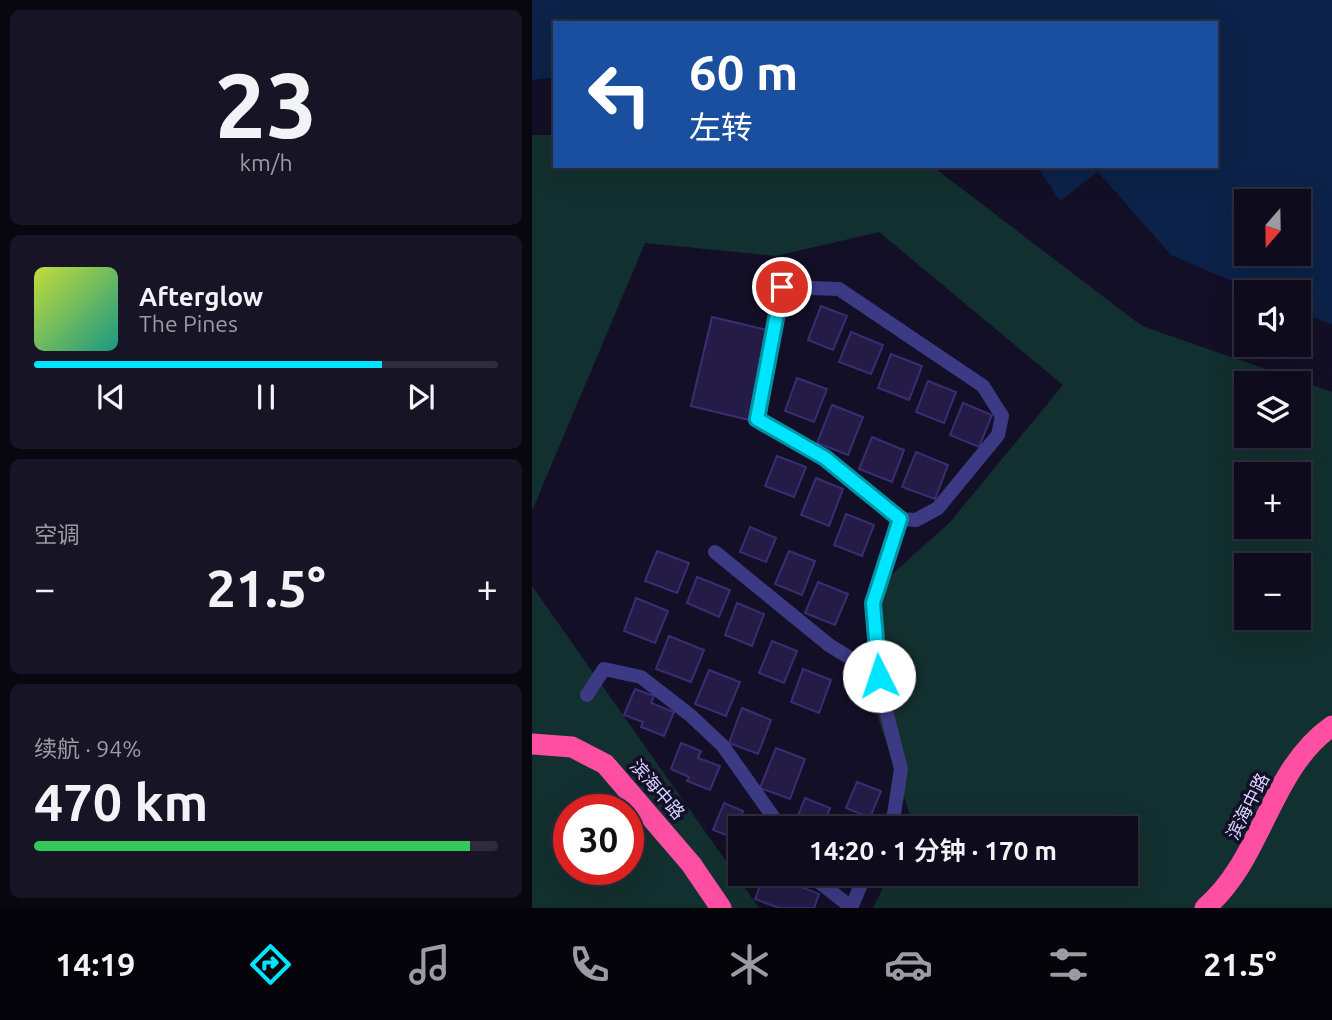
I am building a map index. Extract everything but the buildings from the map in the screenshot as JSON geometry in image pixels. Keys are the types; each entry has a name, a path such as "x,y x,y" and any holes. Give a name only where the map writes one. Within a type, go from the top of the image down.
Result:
{"highway":[{"name":"滨海中路","path":"1205,908 1237,873 1304,751 1332,726"},
{"name":"滨海中路","path":"532,744 572,747 605,764 691,864 721,908"}],"street":[{"path":"782,287 839,289 982,386 1002,415 999,435 938,508 916,520 900,519 825,458 757,419 782,287"},
{"path":"893,816 901,769 879,676 873,603 900,519"},
{"path":"715,552 829,645 879,676"},
{"path":"587,695 604,669 641,677 723,746 773,816"},
{"path":"824,886 851,907 860,886"}],"green space":[{"path":"532,135 553,135 553,168 935,168 1142,326 1272,371 1234,371 1234,448 1311,448 1311,385 1332,392 1332,908 873,908 884,886 1138,886 1138,816 910,816 860,663 887,579 950,522 1063,385 879,232 776,256 645,243 532,511"},
{"path":"532,586 728,864 728,886 743,886 759,908 532,908"}],"water":[{"path":"532,0 1332,0 1332,325 1311,316 1311,280 1234,280 1234,282 1171,255 1098,172 1060,201 1038,168 1218,168 1218,21 553,21 553,77 532,80"}],"route":[{"path":"782,287 757,419 825,458 900,519 873,603 879,676"}]}
